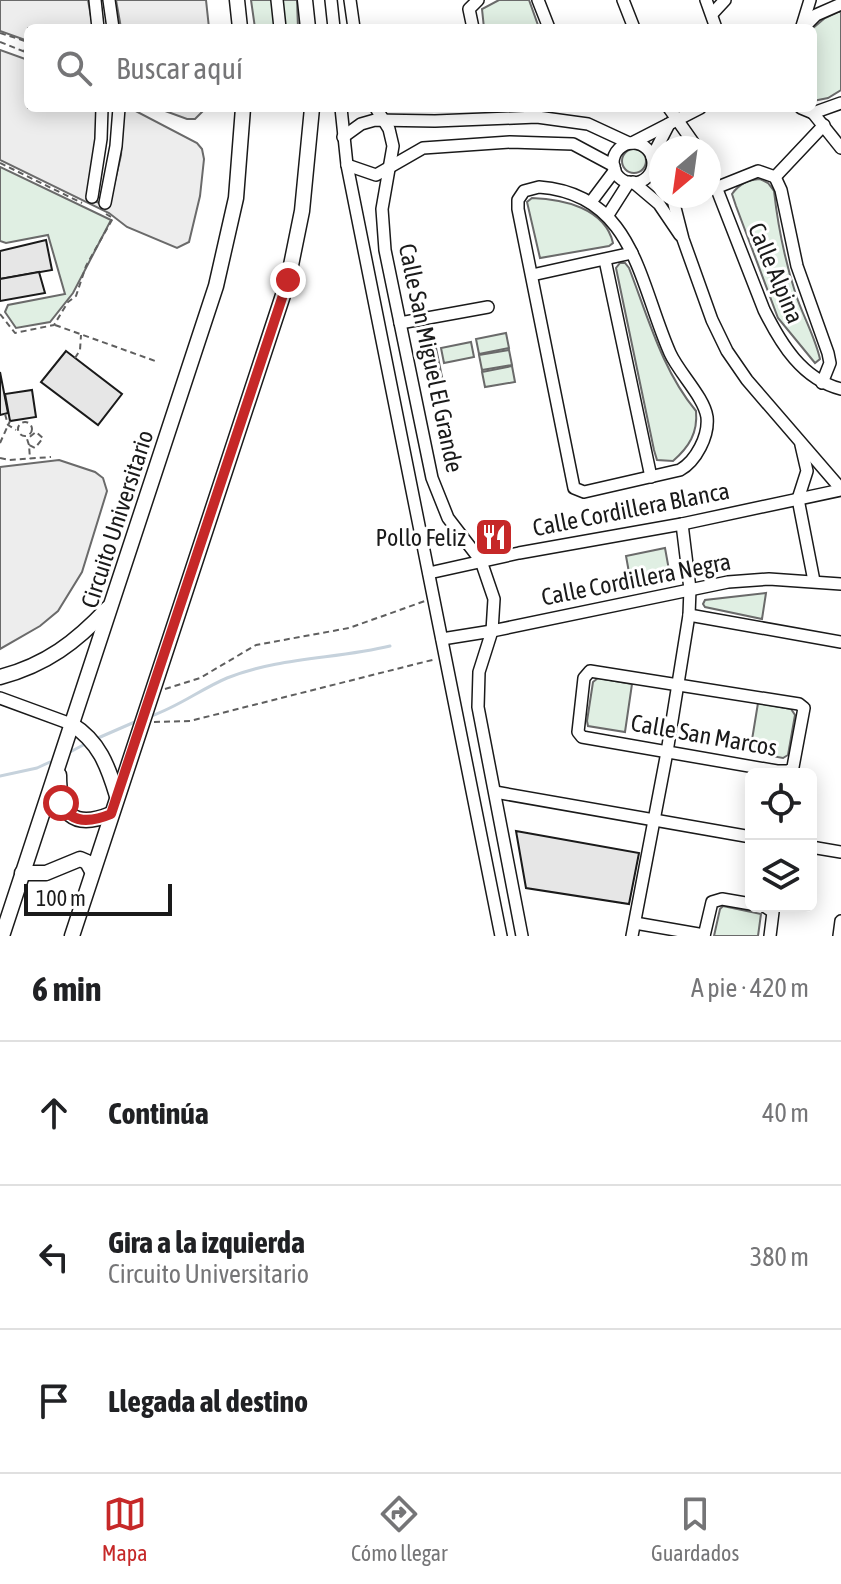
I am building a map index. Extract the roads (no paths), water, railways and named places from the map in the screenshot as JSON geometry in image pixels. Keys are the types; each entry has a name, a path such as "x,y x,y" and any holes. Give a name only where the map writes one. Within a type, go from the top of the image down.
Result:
{"main road":[{"path":"237,0 240,24"},
{"path":"305,0 308,24"},
{"name":"Circuito Universitario","path":"2,936 219,274 236,198 243,112"},
{"path":"72,936 288,280 302,211 312,112"},
{"path":"0,677 33,667 68,647 114,601"},
{"path":"71,724 88,736 98,749 117,796"},
{"path":"58,763 59,795 68,814 82,820 111,814"},
{"path":"22,873 46,873 80,859 87,862 92,871"}],"street":[{"path":"95,0 98,24"},
{"path":"109,0 112,24"},
{"path":"277,0 280,24"},
{"path":"331,0 334,24"},
{"path":"350,0 353,24"},
{"path":"472,24 469,9 478,0"},
{"path":"538,0 547,24"},
{"path":"623,0 632,24"},
{"path":"706,0 715,24"},
{"path":"712,14 725,0"},
{"path":"803,24 810,0"},
{"path":"806,24 828,8 841,4"},
{"path":"817,112 841,103"},
{"path":"88,201 101,139 103,112"},
{"path":"102,207 116,146 119,112"},
{"name":"Calle San Miguel El Grande","path":"341,112 347,165 501,936"},
{"name":"Calle San Miguel El Grande","path":"379,112 393,146 382,209 383,232 435,490 448,518 481,561 494,599 492,631 484,652 478,688 478,707 522,936"},
{"path":"813,113 841,148"},
{"path":"591,202 614,168 618,150 670,114"},
{"path":"670,114 687,136"},
{"path":"661,136 670,114"},
{"path":"343,137 361,124 384,119 435,121 552,117 600,128 647,148 649,152"},
{"path":"721,186 758,171 775,177 824,125"},
{"path":"347,165 376,175 423,148 542,141 573,144 614,168 620,178 631,182 659,204 683,239"},
{"path":"608,215 631,182 648,175 649,171"},
{"name":"Calle Alpina","path":"775,177 781,190 797,266 828,353 830,363 822,383"},
{"path":"529,188 550,188 591,202 608,215 621,230 632,253 671,356 707,418 702,442 692,460 680,470 584,492 574,488 518,209 520,195 529,188"},
{"name":"Calle Alpina","path":"721,195 764,310 793,357 822,383 841,389"},
{"path":"675,208 712,320 727,351 841,490"},
{"path":"532,275 632,253"},
{"path":"605,260 651,477"},
{"path":"400,323 488,307"},
{"path":"800,441 807,471 798,499 814,581"},
{"name":"Calle Cordillera Blanca","path":"429,573 841,490"},
{"path":"682,524 690,589 689,615 634,930 704,935 714,901 745,904"},
{"name":"Calle Cordillera Negra","path":"442,639 749,580 841,584"},
{"path":"689,615 841,642"},
{"name":"Calle San Marcos","path":"590,671 795,702 804,708 795,763 789,771 667,752 580,736 584,678 590,671"},
{"path":"0,698 71,724"},
{"path":"495,792 745,836"},
{"path":"817,848 841,852"},
{"path":"770,936 773,912"},
{"path":"839,936 841,921"}],"waterway":[{"path":"151,716 217,682 247,671 390,646"},
{"path":"98,738 137,721"},
{"path":"70,752 87,743"},
{"path":"0,776 50,762"}],"place":[{"name":"Pollo Feliz","path":"494,537"}]}
